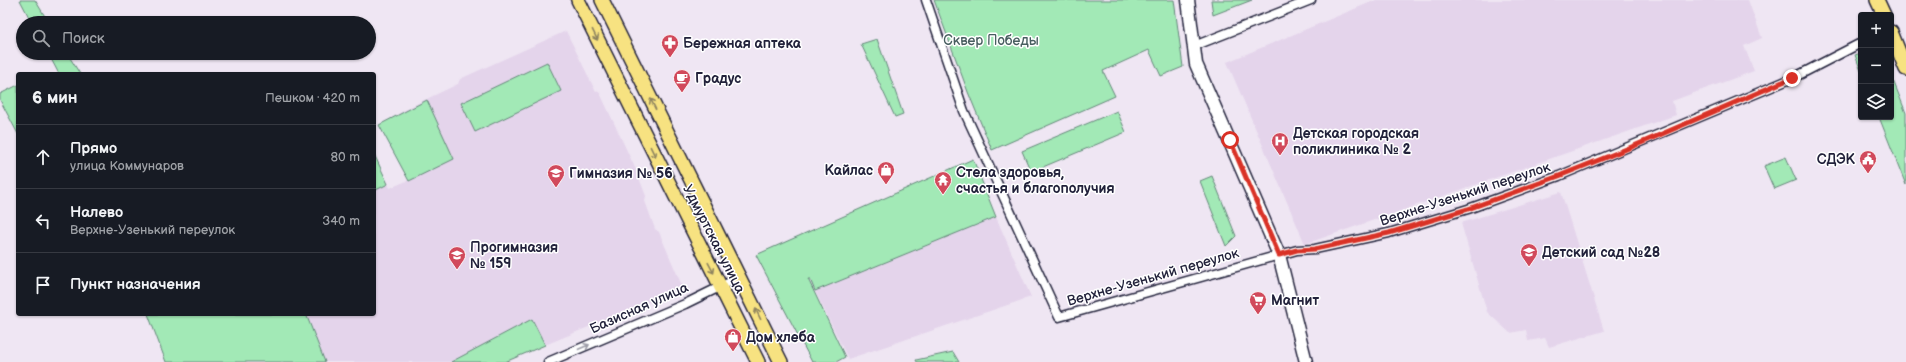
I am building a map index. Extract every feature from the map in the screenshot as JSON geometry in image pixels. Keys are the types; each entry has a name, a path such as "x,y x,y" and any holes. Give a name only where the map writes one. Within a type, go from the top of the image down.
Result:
{"main road":[{"name":"Удмуртская улица","path":"578,0 668,184 758,362"},
{"name":"Удмуртская улица","path":"602,0 781,362"},
{"path":"1877,0 1883,12"},
{"path":"1894,39 1906,69"},
{"path":"668,184 688,175"}],"street":[{"name":"Верхне-Узенький переулок","path":"926,0 964,111 1059,317 1297,250 1315,249 1389,233 1468,209 1559,176 1792,78 1858,45"},
{"path":"1188,0 1196,64 1279,255 1306,362"},
{"path":"1194,46 1310,0"},
{"name":"Базисная улица","path":"548,362 678,307 740,277"}],"shaded area":[{"path":"1376,0 1748,0 1762,38 1744,46 1754,71 1672,101 1676,115 1305,244 1227,62"},
{"path":"566,31 595,90 600,93 636,170 646,196 645,201 655,229 659,232 683,288 545,345 532,319 451,362 181,362 163,316 376,316 376,158 390,188 409,180 379,125 412,106 458,84 460,79"},
{"name":"Детский сад №28","path":"1561,192 1604,331 1549,347 1545,338 1528,341 1526,330 1510,333 1487,312 1461,223"},
{"path":"996,217 1031,297 848,359 815,291"}],"green space":[{"path":"20,0 35,0 45,16 28,16"},
{"name":"Сквер Победы","path":"934,0 1174,0 1183,67 1161,76 1149,50 1103,71 1115,96 992,150 968,92"},
{"path":"1211,0 1252,0 1213,15"},
{"path":"877,39 903,114 895,117 861,44"},
{"path":"1858,54 1858,63 1855,55"},
{"path":"52,60 71,60 79,72 58,72"},
{"path":"547,62 561,91 475,132 461,103"},
{"path":"1894,83 1906,113 1906,185 1880,120 1894,120"},
{"path":"16,86 16,130 0,100 0,94"},
{"path":"427,100 454,159 409,181 379,125"},
{"path":"1117,111 1126,132 1031,172 1022,151"},
{"path":"1786,157 1796,180 1774,189 1764,166"},
{"path":"376,158 388,184 376,190"},
{"path":"973,159 996,217 815,291 810,279 808,279 845,357 836,362 812,362 756,255"},
{"path":"1212,176 1236,236 1226,246 1200,181"},
{"path":"149,316 307,316 325,362 166,362"},
{"path":"532,319 545,345 505,362 451,362"},
{"path":"953,352 959,362 917,362 916,360"}],"place":[{"name":"Бережная аптека","path":"670,58"},
{"name":"Градус","path":"682,93"},
{"name":"Детская городская поликлиника № 2","path":"1280,156"},
{"name":"СДЭК","path":"1868,174"},
{"name":"Кайлас","path":"886,185"},
{"name":"Гимназия № 56","path":"556,188"},
{"name":"Стела здоровья, счастья и благополучия","path":"943,195"},
{"name":"Детский сад №28","path":"1529,267"},
{"name":"Прогимназия № 159","path":"457,270"},
{"name":"Магнит","path":"1258,315"},
{"name":"Дом хлеба","path":"733,352"}],"route":[{"path":"1230,140 1279,255 1297,250 1315,249 1389,233 1468,209 1559,176 1634,146 1792,78"}]}
